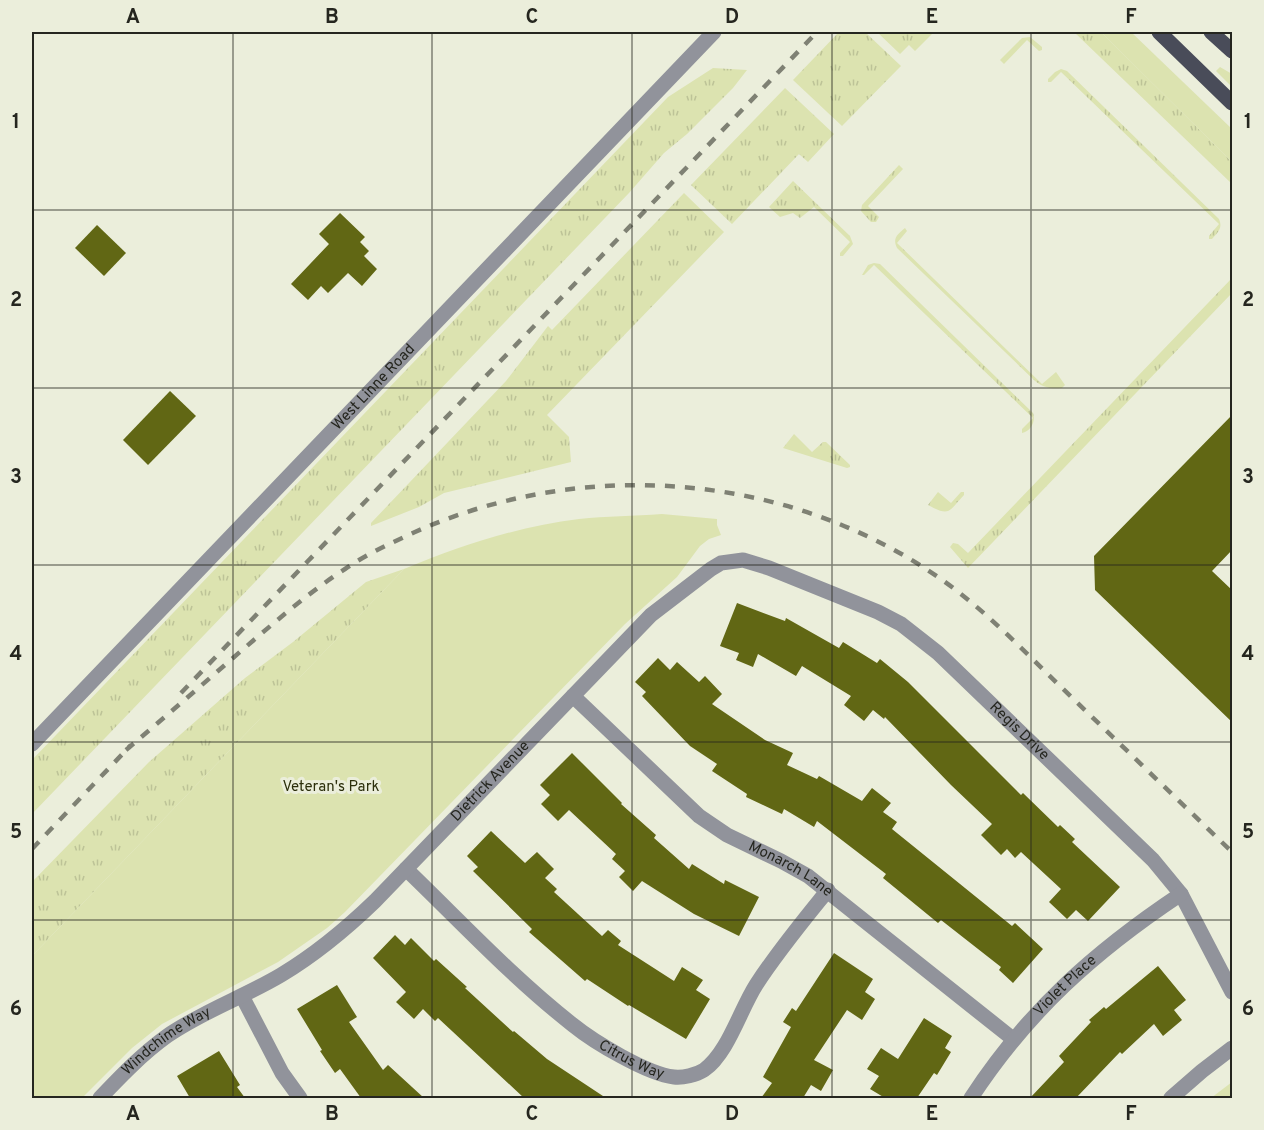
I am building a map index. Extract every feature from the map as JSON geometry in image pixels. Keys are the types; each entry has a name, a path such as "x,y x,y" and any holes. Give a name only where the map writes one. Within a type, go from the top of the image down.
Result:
{"main road":[{"path":"1159,32 1233,103"},
{"path":"1211,32 1233,51"}],"street":[{"name":"West Linne Road","path":"32,744 714,32"},
{"name":"Regis Drive","path":"732,561 743,560 770,568 854,601 901,624 938,652 1153,860 1181,894 1233,992"},
{"name":"Dietrick Avenue","path":"242,996 281,975 346,929 662,605 711,569 721,563 732,561"},
{"name":"Monarch Lane","path":"573,696 699,816 727,835 800,871 828,890 1013,1039"},
{"name":"Citrus Way","path":"406,870 574,1027 601,1045 674,1077 691,1076 703,1071 713,1062 760,978 828,890"},
{"name":"Violet Place","path":"971,1098 1013,1039 1067,982 1152,914 1181,894"},
{"name":"Windchime Way","path":"100,1098 156,1044 196,1018 242,996"},
{"path":"242,996 277,1064 300,1098"},
{"path":"1172,1098 1202,1071 1233,1048"}],"green space":[{"path":"839,32 865,32 901,66 842,126 793,80"},
{"path":"877,32 934,32 915,51 909,45 900,54"},
{"path":"1074,32 1101,32 1232,162 1232,184"},
{"path":"1101,32 1131,32 1232,129 1232,162"},
{"path":"1030,37 1042,47 1042,50 1039,51 1027,40 1004,64 1000,60 1022,38"},
{"path":"1220,67 1232,74 1232,87 1216,71"},
{"path":"713,68 747,70 733,88 687,134 664,153 629,193 32,814 32,760 668,97"},
{"path":"1061,69 1067,71 1219,219 1220,227 1212,239 1209,239 1209,236 1219,224 1061,72 1051,82 1048,82 1055,72"},
{"path":"785,88 834,134 808,162 799,154 732,224 691,185"},
{"path":"899,165 903,169 868,206 879,217 876,222 871,222 861,211 862,205"},
{"path":"793,181 850,236 853,244 843,256 840,256 840,253 850,242 814,207 800,218 793,213 780,217 769,207"},
{"path":"684,193 724,232 547,415 569,437 571,462 444,493 419,507 371,526 371,523 506,381 548,326 552,330"},
{"path":"905,228 907,231 897,243 1042,384 1056,372 1065,385 1062,388 1047,387 1034,380 897,248 895,239"},
{"path":"880,264 1033,413 1034,416 1033,422 1028,430 1022,433 1022,429 1033,418 874,265 862,275 868,265"},
{"path":"1232,278 1232,293 968,568 950,547 953,543 958,544 968,553"},
{"path":"794,434 812,452 826,442 850,467 783,448"},
{"path":"938,492 951,503 961,492 964,492 964,495 945,512 928,505"},
{"name":"Veteran's Park","path":"662,514 717,519 721,535 709,539 700,546 677,577 625,624 345,912 327,928 278,962 162,1024 132,1048 82,1098 32,1098 32,956 404,569 468,545 557,522"},
{"path":"404,569 32,956 32,882 149,762 245,678 366,582"},
{"path":"1232,1082 1232,1098 1211,1098"}],"building":[{"path":"340,213 365,237 360,242 369,251 364,256 377,269 362,286 348,273 328,293 321,286 308,300 291,284 329,244 319,234"},
{"path":"97,225 126,253 104,276 75,248"},
{"path":"170,391 196,416 148,465 123,440"},
{"path":"1233,414 1233,549 1212,571 1233,591 1233,723 1095,590 1094,556"},
{"path":"737,603 785,621 786,618 839,648 843,642 877,663 880,659 908,682 1021,795 1023,793 1058,827 1060,825 1075,839 1072,842 1120,887 1088,921 1076,910 1067,919 1049,902 1061,889 1021,852 1015,858 1007,849 1001,855 981,835 992,824 885,717 884,719 873,710 864,721 844,705 851,696 802,666 796,676 758,654 753,667 736,660 739,653 720,646"},
{"path":"658,658 670,670 677,662 699,682 705,676 722,694 712,704 765,740 793,753 787,765 817,779 819,776 862,801 872,788 891,803 883,812 897,822 892,829 1012,926 1015,923 1043,949 1013,983 999,970 1001,967 941,920 938,923 883,878 886,874 817,821 814,827 784,809 782,814 746,797 747,794 712,771 717,764 690,746 642,696 646,692 635,682"},
{"path":"572,753 621,804 656,835 654,838 689,869 692,864 724,884 725,880 759,897 739,936 694,914 642,881 633,891 619,877 625,871 612,859 616,854 569,810 558,821 541,804 550,795 540,785"},
{"path":"491,831 525,863 537,852 554,869 545,878 557,889 554,892 602,936 608,930 621,941 618,945 674,981 682,967 703,980 696,990 710,999 686,1039 628,1006 587,979 585,981 529,932 532,929 473,871 478,867 467,856"},
{"path":"395,935 405,945 411,938 434,961 436,959 467,987 465,988 513,1032 547,1059 606,1098 524,1098 438,1018 435,1021 423,1009 414,1019 396,1002 406,992 373,958"},
{"path":"834,953 873,979 865,992 875,999 862,1020 847,1010 814,1060 833,1070 821,1091 811,1085 803,1098 761,1098 772,1083 763,1077 791,1027 783,1022 792,1008 796,1011"},
{"path":"1158,966 1186,1000 1174,1010 1182,1020 1163,1036 1154,1024 1122,1054 1120,1052 1076,1098 1030,1098 1064,1062 1059,1056 1091,1022 1089,1020 1104,1007 1106,1009"},
{"path":"337,985 357,1017 349,1022 383,1070 388,1065 424,1098 361,1098 340,1069 335,1073 297,1009"},
{"path":"924,1018 952,1036 945,1048 951,1052 937,1075 934,1073 917,1098 885,1098 870,1089 879,1076 867,1069 881,1048 898,1059"},
{"path":"219,1051 240,1085 237,1087 245,1098 190,1098 177,1076"}],"railway":[{"path":"181,693 817,32"},
{"path":"126,750 305,598 353,564 397,540 479,508 546,493 614,486 683,487 750,497 816,515 879,542 938,577 1002,629 1232,852"},
{"path":"32,849 131,745"}]}
